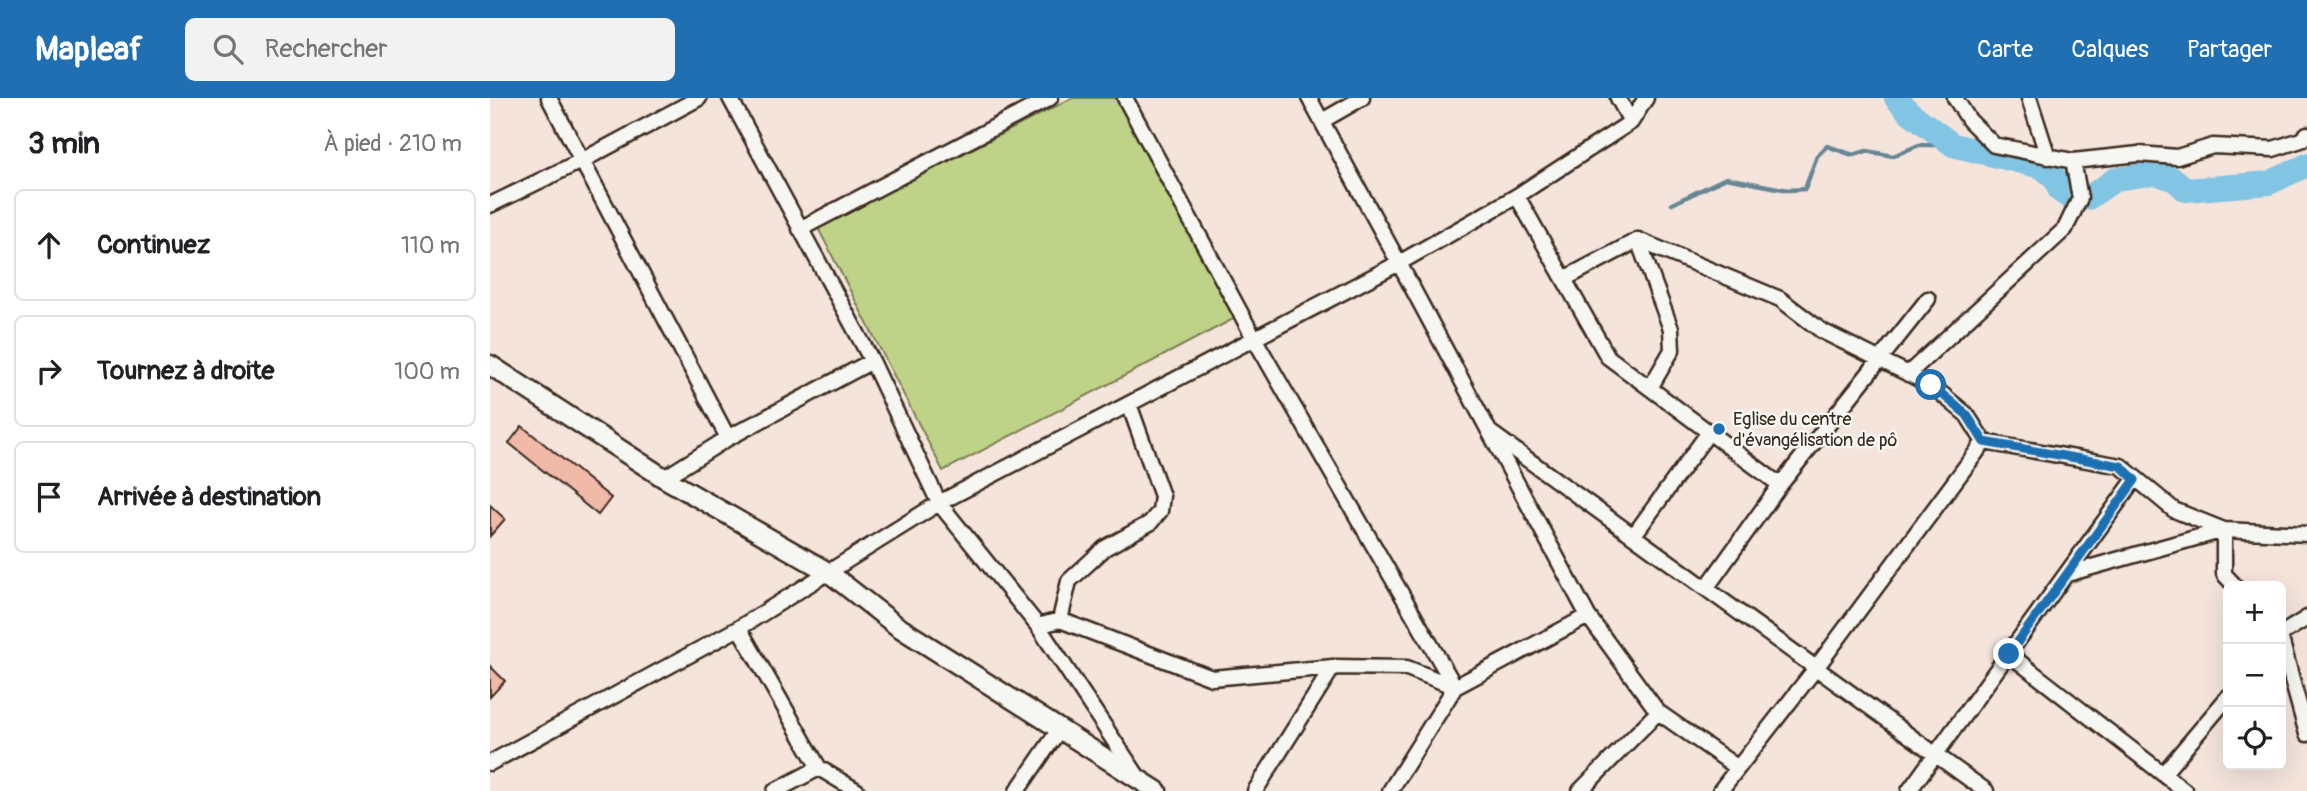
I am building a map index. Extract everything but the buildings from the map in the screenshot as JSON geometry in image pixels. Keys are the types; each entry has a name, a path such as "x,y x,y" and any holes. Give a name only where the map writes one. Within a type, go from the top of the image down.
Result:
{"main road":[{"path":"490,365 664,478 828,572 897,626 1157,791"}],"street":[{"path":"549,98 728,438"},
{"path":"490,205 583,160 699,98"},
{"path":"730,98 872,360 939,503 1038,626 1139,779"},
{"path":"800,229 1050,98"},
{"path":"1125,98 1254,338 1455,687"},
{"path":"1309,98 1588,616 1658,712 1738,768"},
{"path":"1322,121 1362,98"},
{"path":"1618,98 1631,122"},
{"path":"490,763 739,628 939,503 1399,263 1517,196 1631,122 1646,98"},
{"path":"1955,98 1969,120 1994,145 2073,161 2139,154 2177,157 2213,146 2273,149 2301,140 2307,134"},
{"path":"2029,98 2048,157"},
{"path":"1908,374 2065,229 2080,198 2073,161"},
{"path":"1517,196 1608,357 1780,485"},
{"path":"1564,279 1638,240"},
{"path":"1638,240 1780,299 1822,331 1931,385 1967,415 1984,442 2121,466 2174,510 2224,530"},
{"path":"1638,240 1671,329 1672,351 1650,388"},
{"path":"1707,587 1780,485 1928,299"},
{"path":"664,478 728,438 872,360"},
{"path":"1060,620 1069,582 1105,548 1150,523 1160,511 1162,496 1129,404"},
{"path":"1489,431 1986,791"},
{"path":"1634,535 1709,432"},
{"path":"1720,791 1816,668 1984,442"},
{"path":"1909,791 2135,480"},
{"path":"2224,530 2224,574 2230,581"},
{"path":"2067,574 2224,530 2307,534"},
{"path":"1390,791 1455,687 1588,616"},
{"path":"2286,633 2307,618"},
{"path":"1038,626 1060,620 1212,678 1333,667 1407,668 1455,687"},
{"path":"739,628 819,768 857,791"},
{"path":"2283,644 2307,734"},
{"path":"2009,654 2185,791"},
{"path":"1255,791 1333,667"},
{"path":"2163,774 2223,702"},
{"path":"1580,791 1658,712"},
{"path":"1017,791 1059,730"},
{"path":"775,791 819,768"}],"green space":[{"path":"1072,98 1123,98 1237,317 943,471 818,228"}],"waterway":[{"path":"1896,98 1909,112 1953,145 2042,167 2055,178 2060,191 2072,199 2088,198 2116,179 2156,173 2175,180 2186,190 2269,183 2307,165"},
{"path":"1672,204 1726,178 1788,190 1805,189 1817,156 1827,146 1853,155 1867,151 1893,156 1919,145 1953,145"}],"place":[{"name":"Eglise du centre d'évangélisation de pô","path":"1719,429"}],"route":[{"path":"1931,385 1967,415 1984,442 2121,466 2135,480 2009,654"}]}
